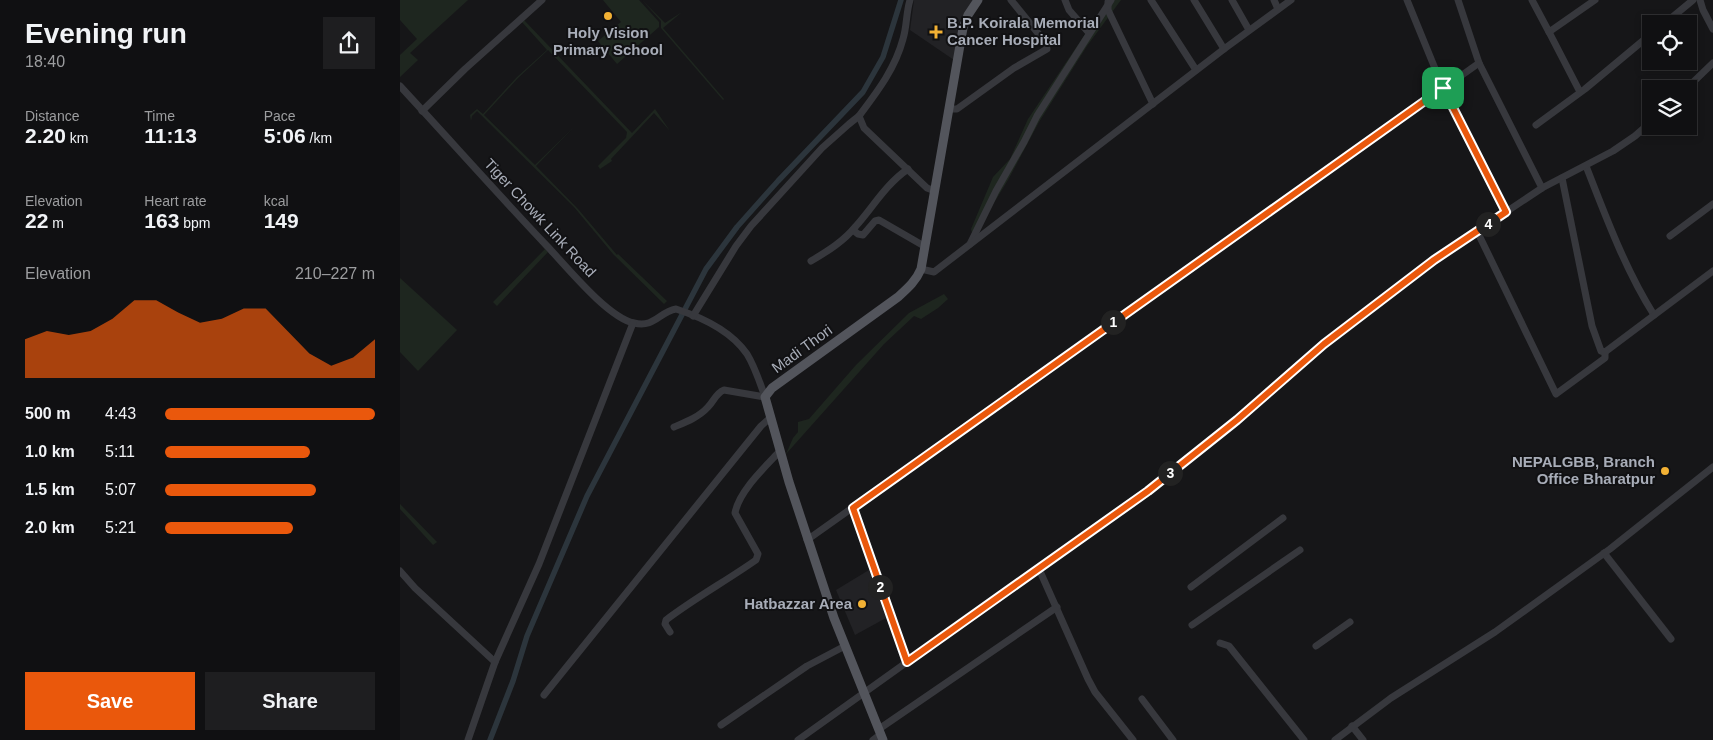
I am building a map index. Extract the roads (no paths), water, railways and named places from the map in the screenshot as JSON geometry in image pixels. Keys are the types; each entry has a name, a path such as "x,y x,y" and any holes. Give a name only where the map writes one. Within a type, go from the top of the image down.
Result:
{"main road":[{"name":"Madi Thori","path":"765,397 778,383 898,296 915,281 921,269 963,28 968,15 978,0"},
{"path":"765,397 807,540 844,646 881,734"}],"street":[{"path":"422,111 465,69 542,0"},
{"path":"690,315 751,226 822,148 859,116 887,79 904,38 910,0"},
{"path":"949,109 957,109 1014,68 1047,49 1046,43 1011,0"},
{"path":"1064,0 1069,10 1089,33"},
{"path":"1151,0 1196,70"},
{"path":"1194,0 1224,48"},
{"path":"1232,0 1250,30"},
{"path":"1274,0 1278,9"},
{"path":"921,269 934,272 1154,104 1224,48 1291,0"},
{"path":"1407,0 1443,88 1506,212"},
{"path":"1458,0 1479,63 1542,188"},
{"path":"1532,0 1580,92"},
{"path":"1549,32 1595,0"},
{"path":"1675,15 1693,0"},
{"path":"1700,0 1713,28"},
{"path":"968,246 1037,116 1109,1"},
{"path":"1109,1 1108,10 1154,104"},
{"path":"1536,125 1642,41"},
{"path":"807,540 1479,63"},
{"path":"1695,80 1713,63"},
{"name":"Tiger Chowk Link Road","path":"400,86 585,286 618,316 633,323"},
{"path":"859,116 864,128 927,188 935,191"},
{"path":"798,740 1160,481 1237,420 1324,344 1434,260 1542,188 1586,166 1628,141 1642,129"},
{"path":"1586,166 1628,266 1654,316"},
{"path":"811,262 837,245 853,230 893,180 908,169"},
{"path":"1562,178 1592,326 1601,351 1605,352"},
{"path":"1670,236 1713,204"},
{"path":"853,230 863,235 875,221 879,220 924,246"},
{"path":"1477,231 1556,394 1605,358 1605,352"},
{"path":"1605,352 1713,271"},
{"path":"468,740 495,662 539,564 633,323 651,323 673,310 680,310 728,334 744,350 765,397"},
{"path":"674,427 702,413 718,394 724,390 765,397"},
{"path":"544,695 761,426 770,418"},
{"path":"670,632 665,624 666,620 688,603 710,592 758,558 758,554 735,513 740,499 780,451"},
{"path":"1335,740 1404,689 1495,632 1604,553 1713,467"},
{"path":"853,508 907,662"},
{"path":"1191,586 1283,518"},
{"path":"1192,625 1300,550"},
{"path":"1604,553 1671,639"},
{"path":"1038,569 1095,692 1133,740"},
{"path":"400,571 415,588 495,662"},
{"path":"873,740 1057,607"},
{"path":"1316,646 1350,622"},
{"path":"1220,643 1229,646 1304,740"},
{"path":"721,725 807,666 844,646"},
{"path":"1142,699 1173,740"},
{"path":"1352,726 1363,740"}],"waterway":[{"path":"490,740 513,681 527,636 587,496 706,269 737,227 863,92 883,57 901,0"}],"place":[{"name":"Holy Vision Primary School","path":"608,16"},
{"name":"B.P. Koirala Memorial Cancer Hospital","path":"936,32"},
{"name":"NEPALGBB, Branch Office Bharatpur","path":"1665,471"},
{"name":"Hatbazzar Area","path":"862,604"}]}
